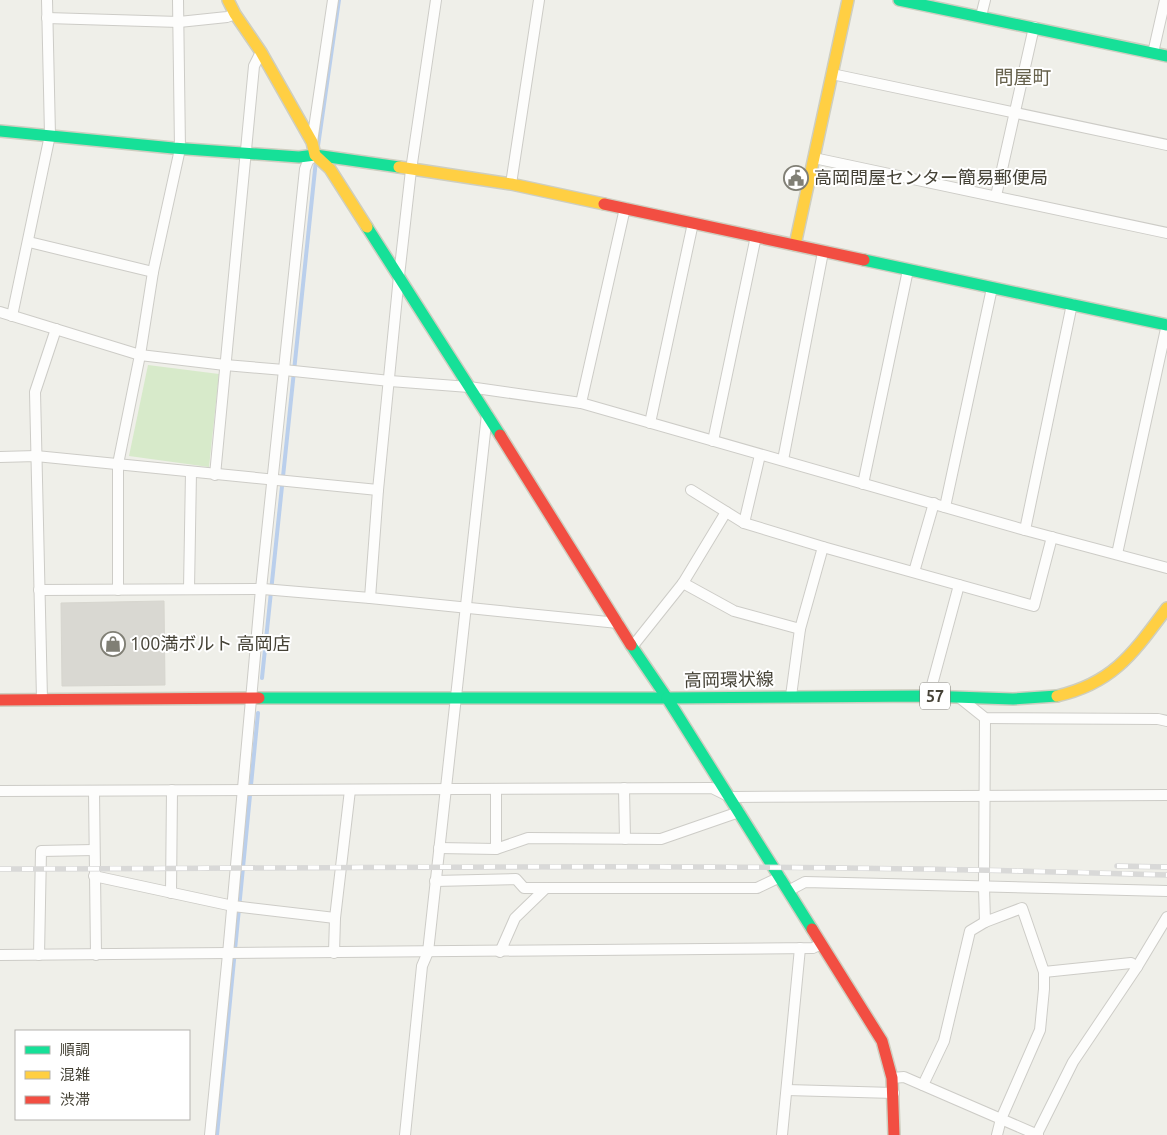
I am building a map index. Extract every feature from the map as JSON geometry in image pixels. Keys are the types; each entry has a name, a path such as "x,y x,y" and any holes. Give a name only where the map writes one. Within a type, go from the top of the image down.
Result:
{"street":[{"path":"12,316 50,135 47,0"},
{"path":"118,590 118,464 140,354 153,272 180,148 178,0"},
{"path":"228,0 235,14 261,52 319,157 330,170 399,276 632,647 667,698"},
{"path":"312,142 333,0"},
{"path":"370,598 378,490 399,276 411,170 436,0"},
{"path":"511,184 539,0"},
{"path":"795,245 848,0"},
{"path":"899,0 1167,56"},
{"path":"981,16 985,0"},
{"path":"1153,53 1165,0"},
{"path":"47,18 179,22 227,17 235,14"},
{"path":"996,196 1034,28"},
{"path":"215,475 254,66 261,52"},
{"path":"832,74 1167,145"},
{"path":"0,131 180,148 319,157 511,184 1167,324 1117,554"},
{"path":"210,1135 229,954 262,589 305,169 308,161 319,157"},
{"path":"814,158 1167,233"},
{"path":"581,404 625,208"},
{"path":"650,423 693,223"},
{"path":"714,440 756,236"},
{"path":"29,242 153,272"},
{"path":"782,460 824,252"},
{"path":"863,484 908,270"},
{"path":"945,507 992,288"},
{"path":"1025,530 1072,304"},
{"path":"0,312 140,354 390,382 469,387 581,404 714,440 1025,530 1167,568"},
{"path":"42,700 35,392 56,329"},
{"path":"405,1135 422,966 428,952 487,414"},
{"path":"744,523 760,454"},
{"path":"0,456 36,456 378,490"},
{"path":"189,590 190,472"},
{"path":"691,490 744,523 1034,606 1052,537"},
{"path":"914,572 934,503"},
{"path":"632,647 683,583 726,512"},
{"path":"791,696 800,629 823,547"},
{"path":"683,583 734,611 800,629"},
{"path":"928,696 959,586"},
{"path":"39,590 262,589 618,623"},
{"name":"高岡環状線","path":"667,698 928,696 1043,698 1075,692 1098,682 1117,668 1167,608"},
{"path":"0,700 456,697 667,698"},
{"path":"960,697 985,718 1158,719 1167,721"},
{"name":"高岡環状線","path":"667,698 882,1041 894,1093 894,1135"},
{"path":"985,718 985,922"},
{"path":"624,788 625,839"},
{"path":"0,791 712,788 730,797 1167,795"},
{"path":"496,789 496,849"},
{"path":"171,893 172,790"},
{"path":"334,953 335,918 350,790"},
{"path":"94,791 96,954"},
{"path":"439,848 496,849 528,838 661,839 739,812"},
{"path":"39,955 41,851 94,850"},
{"path":"94,876 233,906 335,918"},
{"path":"435,881 516,879 524,888 757,888 780,877"},
{"path":"788,891 806,882 1167,891"},
{"path":"500,952 516,918 546,888"},
{"path":"923,1085 944,1041 970,931 985,922 1022,908 1044,972 1040,1030 1001,1119 996,1135"},
{"path":"892,1078 904,1077 1038,1135 1073,1062 1137,967 1167,917"},
{"path":"0,955 813,948 821,944"},
{"path":"782,1135 800,948"},
{"path":"1044,972 1130,963 1137,967"},
{"path":"787,1090 894,1093"}],"green space":[{"path":"148,365 219,374 209,467 129,456"}],"building":[{"name":"100満ボルト 高岡店","path":"164,601 165,685 62,686 61,603"}],"waterway":[{"path":"318,146 339,0"},
{"path":"262,678 316,160"},
{"path":"217,1135 258,713"}],"railway":[{"path":"1117,866 1167,867"},
{"path":"0,869 729,867 875,868 1167,875"}],"traffic: fast":[{"path":"899,0 1167,56"},
{"path":"0,131 173,148 299,157 315,155 399,167"},
{"path":"367,227 500,435"},
{"path":"864,260 1167,325"},
{"path":"631,645 667,698"},
{"path":"667,698 925,696 1013,699 1057,696"},
{"path":"259,698 667,698"},
{"path":"667,698 812,929"}],"traffic: slow":[{"path":"228,0 235,14 261,52 312,142 315,155 330,169 367,227"},
{"path":"795,245 848,0"},
{"path":"399,167 511,184 604,204"},
{"path":"1057,696 1094,683 1121,664 1133,652 1167,608"}],"traffic: jam":[{"path":"604,204 864,260"},
{"path":"500,435 631,645"},
{"path":"0,700 259,698"},
{"path":"812,929 882,1041 892,1078 894,1135"}],"place":[{"name":"高岡問屋センター簡易郵便局","path":"796,178"},
{"name":"100満ボルト 高岡店","path":"113,644"}],"district":[{"name":"問屋町","path":"1023,77"}]}
